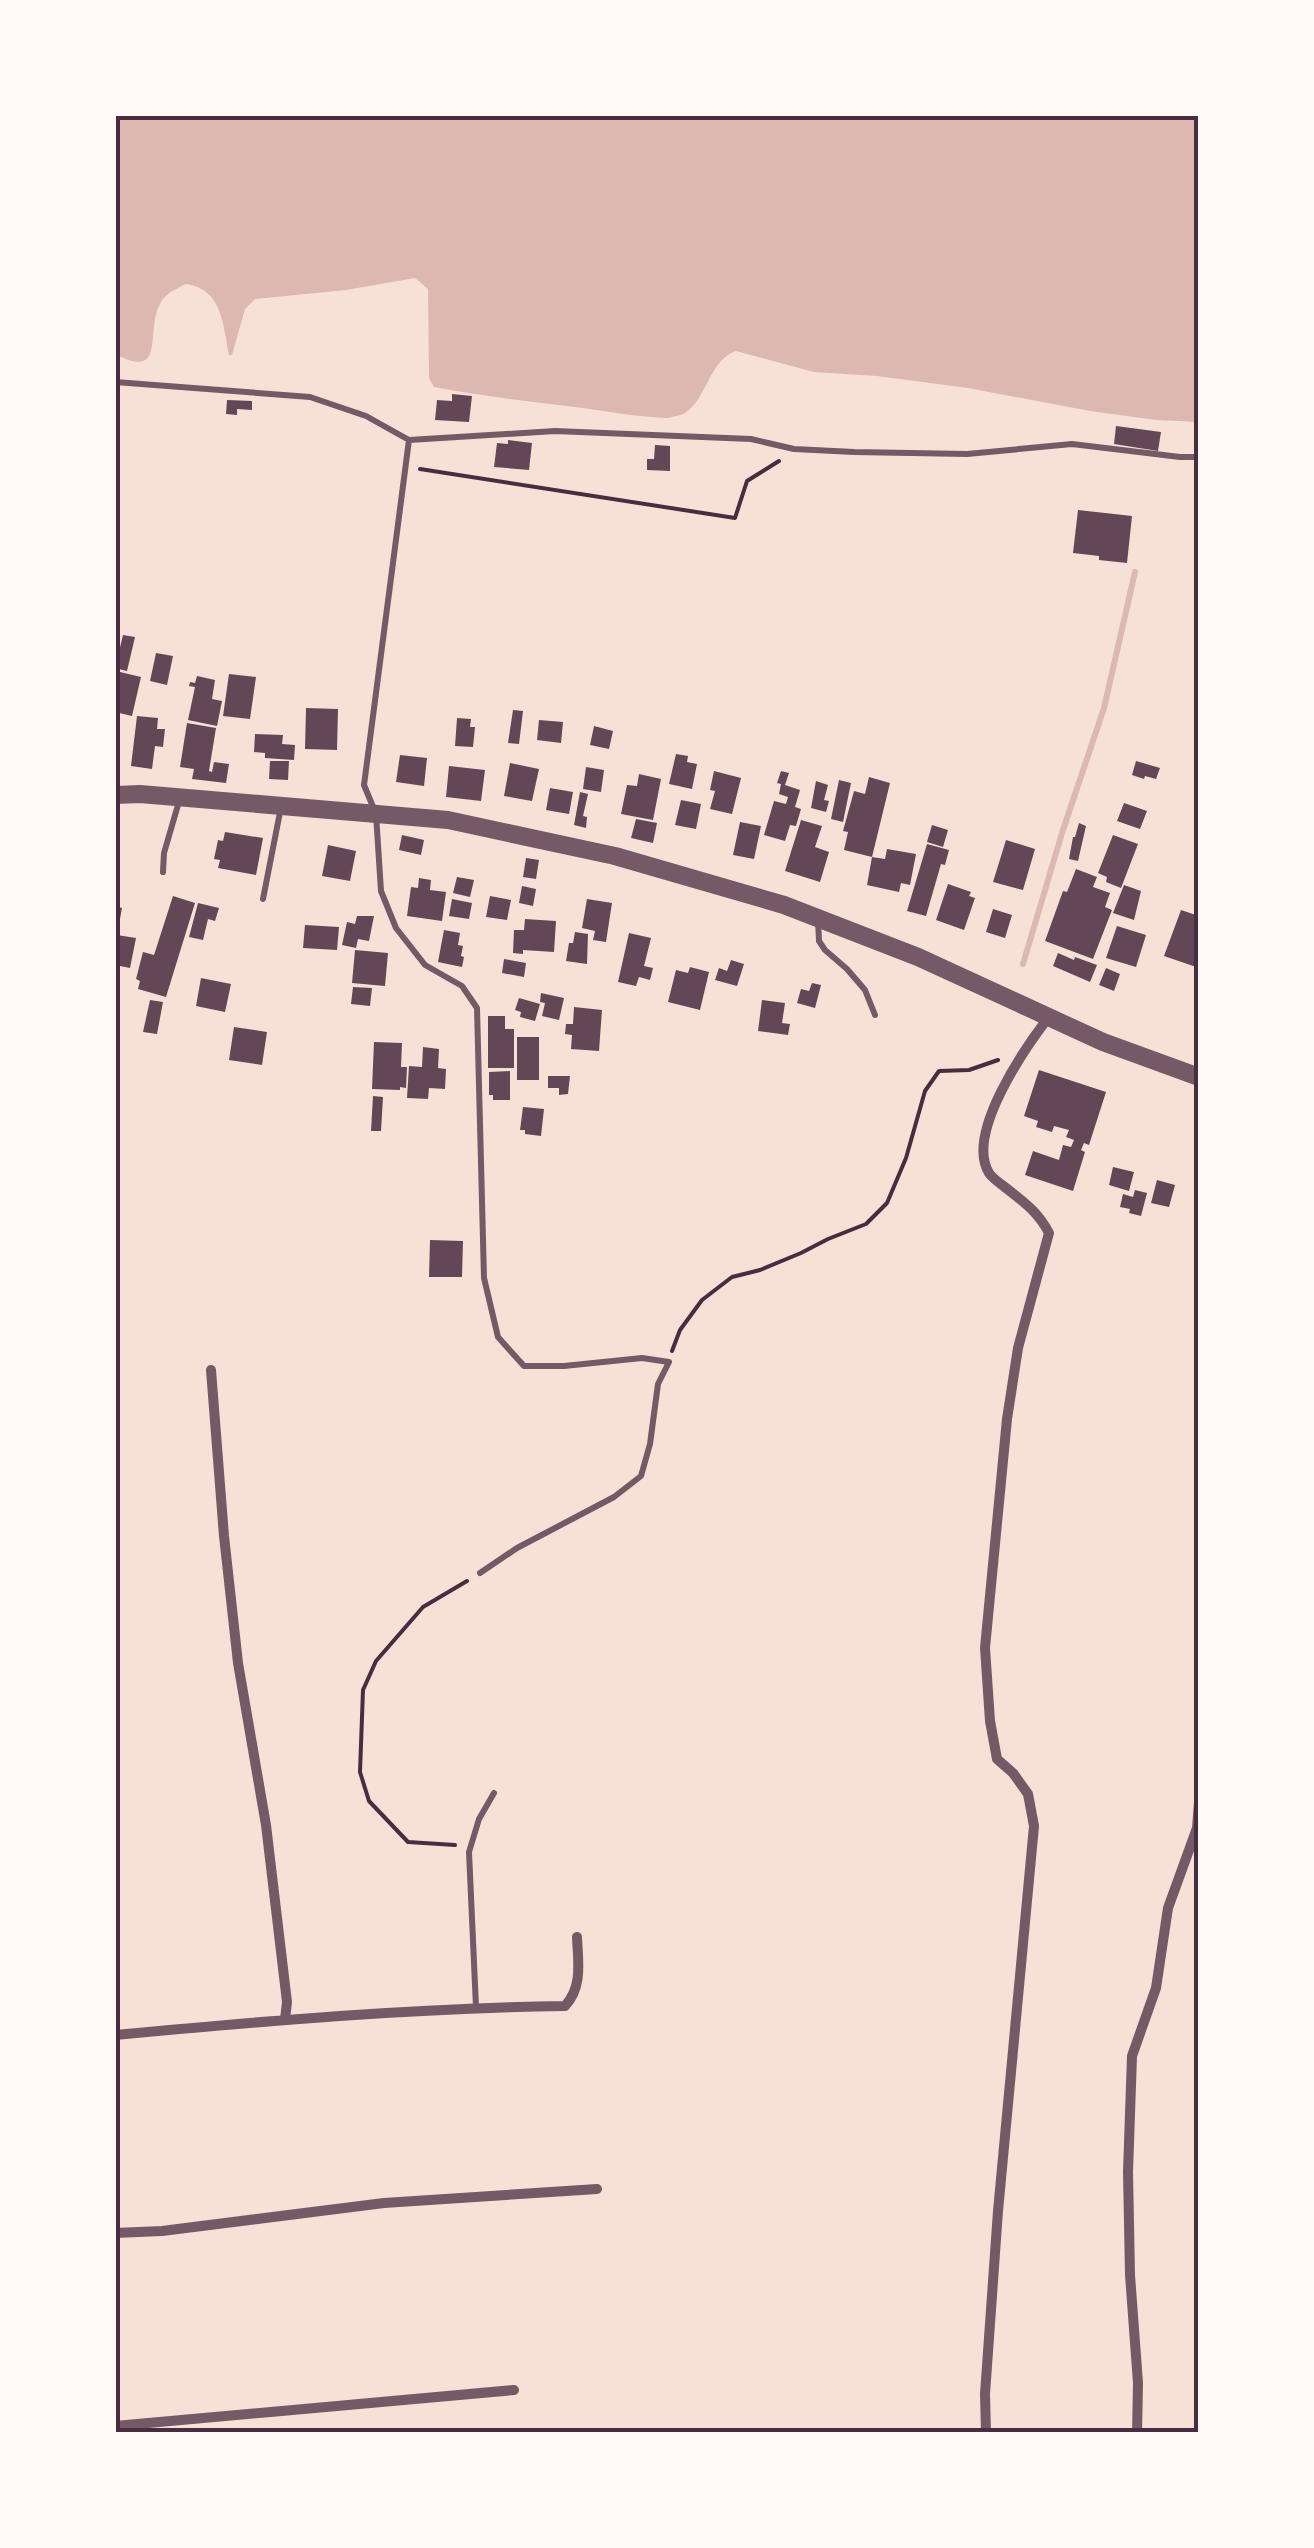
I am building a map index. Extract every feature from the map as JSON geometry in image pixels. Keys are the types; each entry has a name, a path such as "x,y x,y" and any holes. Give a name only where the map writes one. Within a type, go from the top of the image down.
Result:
{"street":[{"path":"115,795 448,820 615,856 784,905 918,957 1103,1042 1199,1076"},
{"path":"986,2433 984,2394 998,2211 1034,1826 1028,1794 997,1759 984,1648 1006,1419 1018,1348 1048,1233 1040,1215 989,1174 982,1153 987,1124 1022,1052 1048,1018"},
{"path":"211,1370 238,1663 266,1825 288,2002 286,2019"},
{"path":"1137,2433 1128,2172 1132,2056 1156,1988 1168,1908 1198,1827 1199,1802"},
{"path":"115,2035 286,2019 476,2007 565,2006 574,1996 579,1976 577,1937"},
{"path":"115,2233 162,2231 384,2203 597,2189"},
{"path":"115,2426 514,2390"}],"lane":[{"path":"115,382 310,397 366,416 409,440 555,430 751,439 794,448 968,454 1072,444 1199,457"},
{"path":"409,440 364,785 376,814 381,890 396,928 424,965 462,986 477,1008 484,1278 498,1337 524,1366 642,1358 669,1362 658,1384 650,1444 641,1476 614,1496 517,1548 480,1574"},
{"path":"163,872 164,854 180,797"},
{"path":"262,899 282,806"},
{"path":"818,918 819,941 864,990 875,1015"},
{"path":"476,2007 469,1852 479,1819 494,1793"}],"path":[{"path":"406,470 418,468 734,518 747,481 794,448"},
{"path":"669,1362 680,1330 702,1300 732,1277 801,1254 828,1238 866,1224 887,1202 906,1158 925,1091 939,1071 969,1070 1022,1052"},
{"path":"469,1852 454,1844 408,1842 369,1801 360,1772 363,1690 376,1662 423,1607 480,1574"}],"shaded area":[{"path":"115,115 1199,115 1199,422 1090,411 877,376 814,372 736,351 720,363 692,407 669,418 434,387 429,378 428,289 415,278 255,299 245,309 232,355 214,301 198,287 186,284 168,294 160,304 148,357 131,361 115,354"}],"building":[{"path":"452,394 472,396 469,422 435,420 437,400 452,401"},
{"path":"227,400 252,401 252,410 237,409 237,415 226,414"},
{"path":"1116,426 1161,432 1158,451 1114,444"},
{"path":"508,440 532,443 529,470 494,467 497,443 508,444"},
{"path":"655,445 670,446 670,471 647,470 647,459 654,459"},
{"path":"1078,510 1132,516 1127,563 1073,553"},
{"path":"123,635 135,637 127,671 115,668"},
{"path":"156,653 173,656 167,685 150,681"},
{"path":"116,671 141,677 132,716 115,712"},
{"path":"229,674 256,677 250,719 223,716"},
{"path":"197,676 215,680 212,699 222,701 217,726 188,720 195,687 189,686"},
{"path":"306,708 338,709 337,750 305,749"},
{"path":"513,710 523,711 519,744 508,743"},
{"path":"137,716 158,718 157,729 165,729 163,747 155,746 152,769 131,766"},
{"path":"457,718 471,719 470,727 475,727 473,747 455,746"},
{"path":"539,720 563,722 561,743 537,740"},
{"path":"187,723 216,728 209,771 212,772 214,762 229,764 226,783 192,779 194,769 180,767"},
{"path":"594,726 613,731 609,749 590,745"},
{"path":"255,734 283,735 282,744 295,745 294,760 265,758 265,753 254,752"},
{"path":"676,754 688,756 687,762 697,764 692,789 669,784"},
{"path":"400,755 427,758 424,786 396,782"},
{"path":"270,761 289,761 288,780 269,779"},
{"path":"1136,761 1160,768 1156,779 1132,775"},
{"path":"510,763 539,769 532,801 504,796"},
{"path":"449,766 485,770 481,801 446,797"},
{"path":"586,767 604,770 601,792 583,789"},
{"path":"714,771 741,778 732,814 710,809 715,791 710,790"},
{"path":"781,771 789,773 785,785 800,790 795,807 801,809 796,826 790,825 785,841 764,835 774,801 786,804 788,797 779,794"},
{"path":"639,774 661,779 653,820 621,814 627,785 637,786"},
{"path":"869,777 890,783 872,857 844,850 848,832 843,831 854,791 865,794"},
{"path":"839,780 851,783 843,822 831,819"},
{"path":"816,781 828,785 826,812 811,808"},
{"path":"550,788 573,792 569,814 546,810"},
{"path":"580,792 588,794 583,816 587,817 586,828 574,825"},
{"path":"681,800 701,804 696,829 675,825"},
{"path":"1124,803 1147,811 1140,829 1117,821"},
{"path":"636,819 657,823 653,843 631,838"},
{"path":"801,820 822,826 815,847 829,852 820,882 785,871"},
{"path":"740,822 761,826 754,859 733,855"},
{"path":"1079,823 1086,826 1078,861 1069,859"},
{"path":"932,825 948,830 943,847 927,842"},
{"path":"225,832 263,838 256,875 218,868 220,860 214,859 218,840 223,841"},
{"path":"402,835 424,840 421,855 399,850"},
{"path":"1113,835 1138,844 1121,888 1106,882 1107,877 1098,873"},
{"path":"1006,840 1035,849 1023,890 993,882"},
{"path":"927,844 949,850 926,916 907,911"},
{"path":"328,845 356,851 350,881 322,876"},
{"path":"887,849 916,854 910,885 901,883 899,892 867,885 872,857 885,859"},
{"path":"526,858 539,860 536,879 523,877"},
{"path":"1076,869 1097,877 1093,887 1110,893 1105,907 1112,910 1093,959 1045,941 1063,891 1067,892"},
{"path":"457,877 474,880 470,897 453,893"},
{"path":"419,878 431,880 430,890 446,892 442,921 407,916 411,887 418,888"},
{"path":"948,884 971,892 969,896 975,898 964,930 936,920"},
{"path":"1124,885 1141,891 1134,920 1113,913"},
{"path":"522,886 536,889 533,906 519,903"},
{"path":"173,896 195,903 166,997 138,989 140,981 136,979 143,952 154,955"},
{"path":"490,896 511,900 507,920 486,917"},
{"path":"452,899 472,903 469,919 449,916"},
{"path":"587,899 612,903 606,942 593,940 595,931 582,928"},
{"path":"198,903 219,908 215,921 208,919 203,940 189,937"},
{"path":"115,906 122,908 117,935 136,938 130,968 115,965"},
{"path":"993,909 1012,915 1005,938 986,932"},
{"path":"1181,910 1199,916 1199,968 1164,956"},
{"path":"357,916 374,916 369,941 358,939 356,948 342,945 347,922 355,924"},
{"path":"525,919 556,921 554,952 513,953 514,930 524,930"},
{"path":"305,925 339,927 337,950 303,948"},
{"path":"1117,926 1146,935 1136,967 1106,958"},
{"path":"444,930 460,933 462,967 438,962"},
{"path":"575,932 588,934 587,964 566,961"},
{"path":"629,933 651,938 644,966 653,968 650,980 639,977 636,986 618,982"},
{"path":"355,950 388,953 385,986 352,983"},
{"path":"1058,953 1097,965 1090,982 1053,966"},
{"path":"504,959 526,963 524,977 502,973"},
{"path":"731,960 744,964 737,986 715,980 719,968 727,971"},
{"path":"690,967 709,972 700,1010 668,1002 676,970 688,973"},
{"path":"1106,968 1120,974 1114,991 1099,985"},
{"path":"201,978 231,984 225,1012 196,1006"},
{"path":"812,983 821,985 815,1008 797,1003 801,989 809,991"},
{"path":"353,987 372,988 370,1006 351,1004"},
{"path":"541,993 564,998 559,1020 542,1016 545,1003 540,1002"},
{"path":"519,998 540,1004 535,1021 520,1017 521,1012 515,1010"},
{"path":"150,1000 163,1002 157,1034 143,1032"},
{"path":"762,1000 785,1003 782,1023 790,1024 788,1035 758,1031"},
{"path":"574,1007 602,1010 599,1051 571,1049 572,1035 565,1034 566,1024 573,1024"},
{"path":"488,1016 505,1016 505,1029 514,1029 514,1068 488,1068"},
{"path":"234,1027 267,1032 262,1065 229,1060"},
{"path":"517,1037 539,1037 539,1080 517,1080"},
{"path":"374,1042 402,1043 401,1067 407,1067 406,1088 372,1089"},
{"path":"423,1047 439,1049 438,1068 446,1069 445,1089 429,1088 428,1099 407,1098 409,1066 422,1067"},
{"path":"1039,1070 1106,1092 1089,1145 1084,1143 1081,1150 1085,1152 1073,1191 1025,1175 1033,1151 1059,1160 1063,1145 1071,1147 1074,1140 1066,1137 1069,1130 1054,1126 1052,1132 1036,1127 1038,1121 1024,1116"},
{"path":"510,1071 510,1100 493,1100 493,1095 489,1095 489,1072"},
{"path":"548,1076 570,1076 568,1094 559,1095 559,1088 548,1088"},
{"path":"373,1096 383,1097 381,1131 371,1131"},
{"path":"523,1107 544,1109 541,1136 520,1130"},
{"path":"1113,1167 1134,1172 1129,1191 1109,1185"},
{"path":"1157,1180 1175,1185 1169,1207 1151,1203"},
{"path":"1135,1190 1147,1193 1141,1216 1120,1207 1123,1194 1133,1197"},
{"path":"430,1240 463,1241 462,1277 429,1277"}],"waterway":[{"path":"1023,964 1104,708 1135,572"}]}
